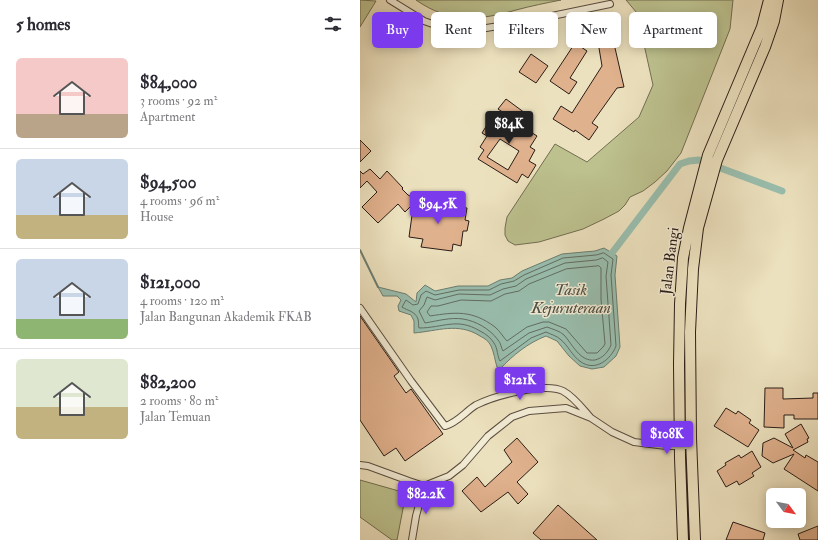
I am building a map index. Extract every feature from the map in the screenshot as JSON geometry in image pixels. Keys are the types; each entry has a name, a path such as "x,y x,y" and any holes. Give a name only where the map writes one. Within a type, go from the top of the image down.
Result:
{"main road":[{"name":"Jalan Bangi","path":"695,540 690,332 693,269 698,228 708,171 708,155 762,27 769,0"},
{"name":"Jalan Bangi","path":"683,540 679,357 683,258 689,228 708,171 717,160 765,47 774,20 778,0"}],"street":[{"path":"390,0 424,22 444,28 467,31 518,23 610,4"},
{"path":"360,308 439,419 447,426 476,405 504,394 544,388 556,389 564,392 592,418 612,432 634,442 655,445 692,446"},
{"path":"360,465 368,466 409,482 424,486 448,476 463,465 488,436 512,417 528,411 566,408 592,418"},
{"path":"412,540 416,516 424,486"}],"green space":[{"path":"360,0 376,1 360,27"},
{"path":"416,0 561,0 510,12 494,12 494,15 486,16 486,12 438,12"},
{"path":"626,0 733,0 730,29 681,153 667,171 643,191 630,197 619,211 583,229 539,242 515,245 508,241 505,235 507,217 555,144 587,162 639,117 653,85 645,48 717,48 717,12 636,12"},
{"path":"360,480 406,493 397,540 392,540 360,517"}],"water":[{"name":"Tasik Kejuruteraan","path":"604,248 617,256 615,275 620,347 616,356 604,367 592,369 580,366 569,356 557,341 546,336 521,350 500,369 497,367 493,351 489,343 472,332 464,329 448,328 414,333 414,321 411,315 399,311 398,306 401,300 397,296 383,296 378,287 406,294 416,302 417,293 425,285 435,291 458,286 488,286 500,280 512,278 522,271 562,254 595,251"}],"building":[{"path":"572,48 582,48 587,51 570,78 577,82 569,94 550,81"},
{"path":"599,48 615,48 624,87 617,88 592,123 598,127 589,140 575,130 574,132 553,119 561,106 572,113 602,66"},
{"path":"531,54 548,66 536,83 519,72"},
{"path":"506,99 525,113 518,124 537,136 530,147 535,150 529,161 536,165 528,178 522,174 517,183 478,159 484,150 480,147 487,136 482,133 487,125 494,129 504,113 498,109","holes":["500,139 519,151 508,170 487,157"]},
{"path":"360,140 371,151 360,162"},
{"path":"370,169 380,179 387,171 408,195 414,198 414,203 405,212 398,204 378,223 362,207 377,192 367,181 360,188 360,171 363,174"},
{"path":"414,201 467,208 465,220 469,221 467,231 463,231 461,246 453,244 452,251 421,247 423,239 409,237"},
{"path":"360,316 399,372 394,376 406,393 411,389 443,434 405,461 396,448 384,456 360,420"},
{"path":"765,388 783,388 783,399 813,398 813,393 818,393 818,419 794,419 794,415 784,415 784,428 764,427"},
{"path":"726,408 736,414 738,411 751,420 749,423 759,430 748,447 714,426"},
{"path":"801,424 809,438 807,439 808,442 793,450 805,458 806,455 818,462 818,491 784,469 794,454 773,463 762,456 763,443 774,438 793,448 785,434"},
{"path":"517,438 538,462 517,482 528,494 518,504 508,492 481,512 462,491 477,477 485,487 512,462 504,450"},
{"path":"752,451 761,467 752,473 754,476 739,485 737,481 726,487 717,471 726,465 725,463 739,455 741,458"},
{"path":"558,505 597,540 541,540 533,533"},
{"path":"733,522 765,533 763,540 726,540"},
{"path":"818,526 818,540 800,540 798,534"}],"waterway":[{"path":"612,253 680,164 699,160 782,191"},
{"path":"360,250 378,287"}]}
